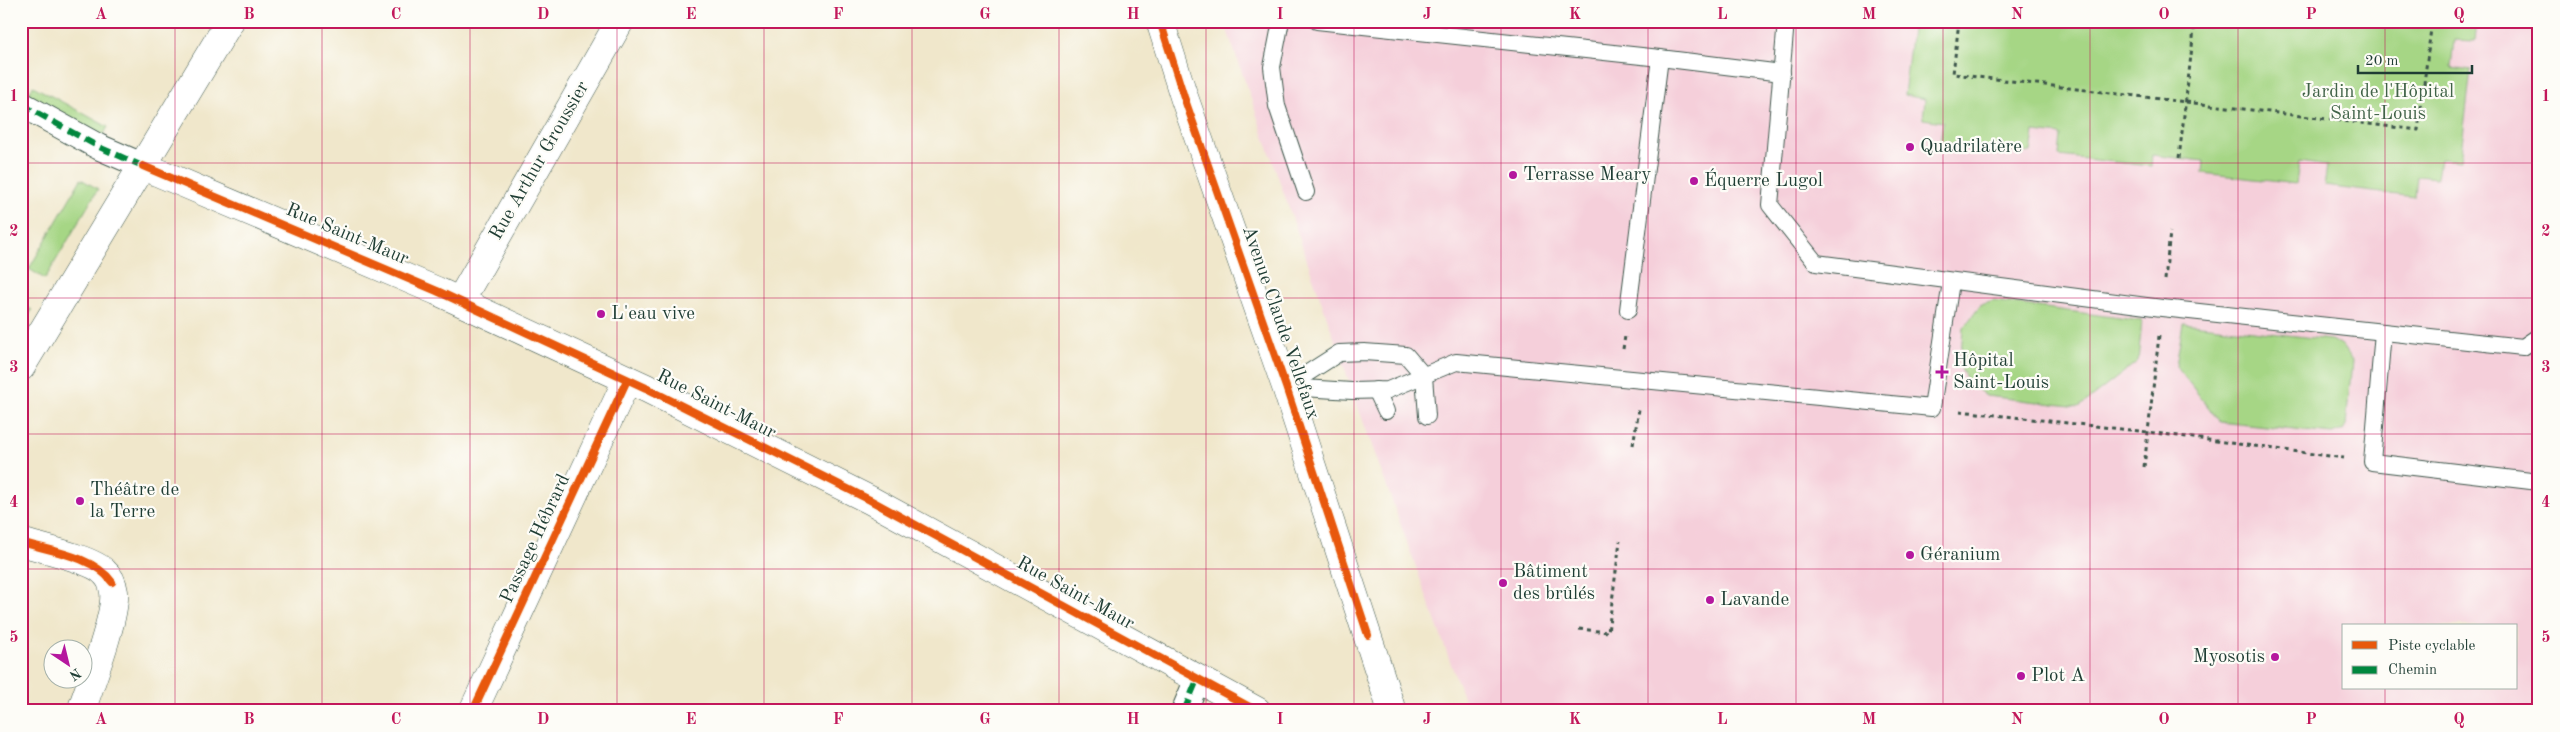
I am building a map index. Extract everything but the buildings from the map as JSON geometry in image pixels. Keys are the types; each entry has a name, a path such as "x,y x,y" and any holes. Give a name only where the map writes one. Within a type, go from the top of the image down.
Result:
{"street":[{"path":"21,368 230,21"},
{"name":"Rue Arthur Groussier","path":"460,301 620,21"},
{"name":"Avenue Claude Vellefaux","path":"1160,21 1184,97 1286,387 1392,711"},
{"name":"Rue Saint-Maur","path":"21,104 99,147 460,301 628,380 870,500 1197,680 1257,711"},
{"name":"Passage Hébrard","path":"473,711 628,380"},
{"path":"21,542 93,565 104,572 112,582 114,602 110,624 81,711"},
{"path":"1184,711 1197,680"}],"lane":[{"path":"1281,21 1272,68 1278,106 1306,192"},
{"path":"1317,21 1782,73"},
{"path":"1786,21 1770,206 1816,263 2162,308 2383,332 2524,346 2539,336"},
{"path":"1628,310 1660,58"},
{"path":"1286,387 1352,391 1388,390 1456,362 1932,408 1951,282"},
{"path":"2383,332 2372,462 2539,482"},
{"path":"1286,387 1339,353 1364,352 1406,355 1424,376 1427,416"},
{"path":"1376,390 1386,411"}],"path":[{"path":"1959,21 1953,74 2186,104 2418,130 2432,21"},
{"path":"2180,158 2195,21"},
{"path":"2144,467 2170,232"},
{"path":"1633,445 1644,381"},
{"path":"1932,408 2148,432 2372,462"},
{"path":"1579,629 1608,632 1620,542"}],"shaded area":[{"name":"Hôpital Saint-Louis","path":"1224,21 2539,21 2539,711 1468,711 1358,407"}],"green space":[{"name":"Jardin de l'Hôpital Saint-Louis","path":"1913,21 2477,21 2475,41 2454,40 2451,67 2471,70 2460,161 2440,159 2437,178 2417,176 2415,197 2324,186 2327,166 2299,162 2296,184 2203,173 2204,161 2152,155 2151,166 2059,156 2061,135 2034,132 2031,153 1940,142 1943,122 1923,119 1925,99 1904,95"},
{"path":"33,86 108,127 102,137 27,97"},
{"path":"81,179 98,189 45,279 29,269"},
{"path":"1994,301 2142,321 2138,361 2079,407 1986,396 1968,382 1960,367 1963,328 1981,305"},
{"path":"21,304 32,310 21,328"},
{"path":"2183,323 2331,340 2342,346 2352,361 2346,425 2343,430 2332,434 2220,422 2176,366"}],"marked path":[{"path":"21,104 99,147 147,168"},
{"path":"1184,711 1197,680 1201,682"}],"cycle path":[{"path":"1160,21 1184,97 1286,387 1368,635"},
{"path":"143,166 437,291 646,388 870,500 1257,711"},
{"path":"473,711 627,380"},
{"path":"21,542 83,560 104,573 112,582"}],"place":[{"name":"Quadrilatère","path":"1910,147"},
{"name":"Terrasse Meary","path":"1513,175"},
{"name":"Équerre Lugol","path":"1694,181"},
{"name":"L'eau vive","path":"601,314"},
{"name":"Hôpital Saint-Louis","path":"1942,372"},
{"name":"Théâtre de la Terre","path":"80,501"},
{"name":"Géranium","path":"1910,555"},
{"name":"Bâtiment des brûlés","path":"1503,583"},
{"name":"Lavande","path":"1710,600"},
{"name":"Myosotis","path":"2275,657"},
{"name":"Plot A","path":"2021,676"}]}
